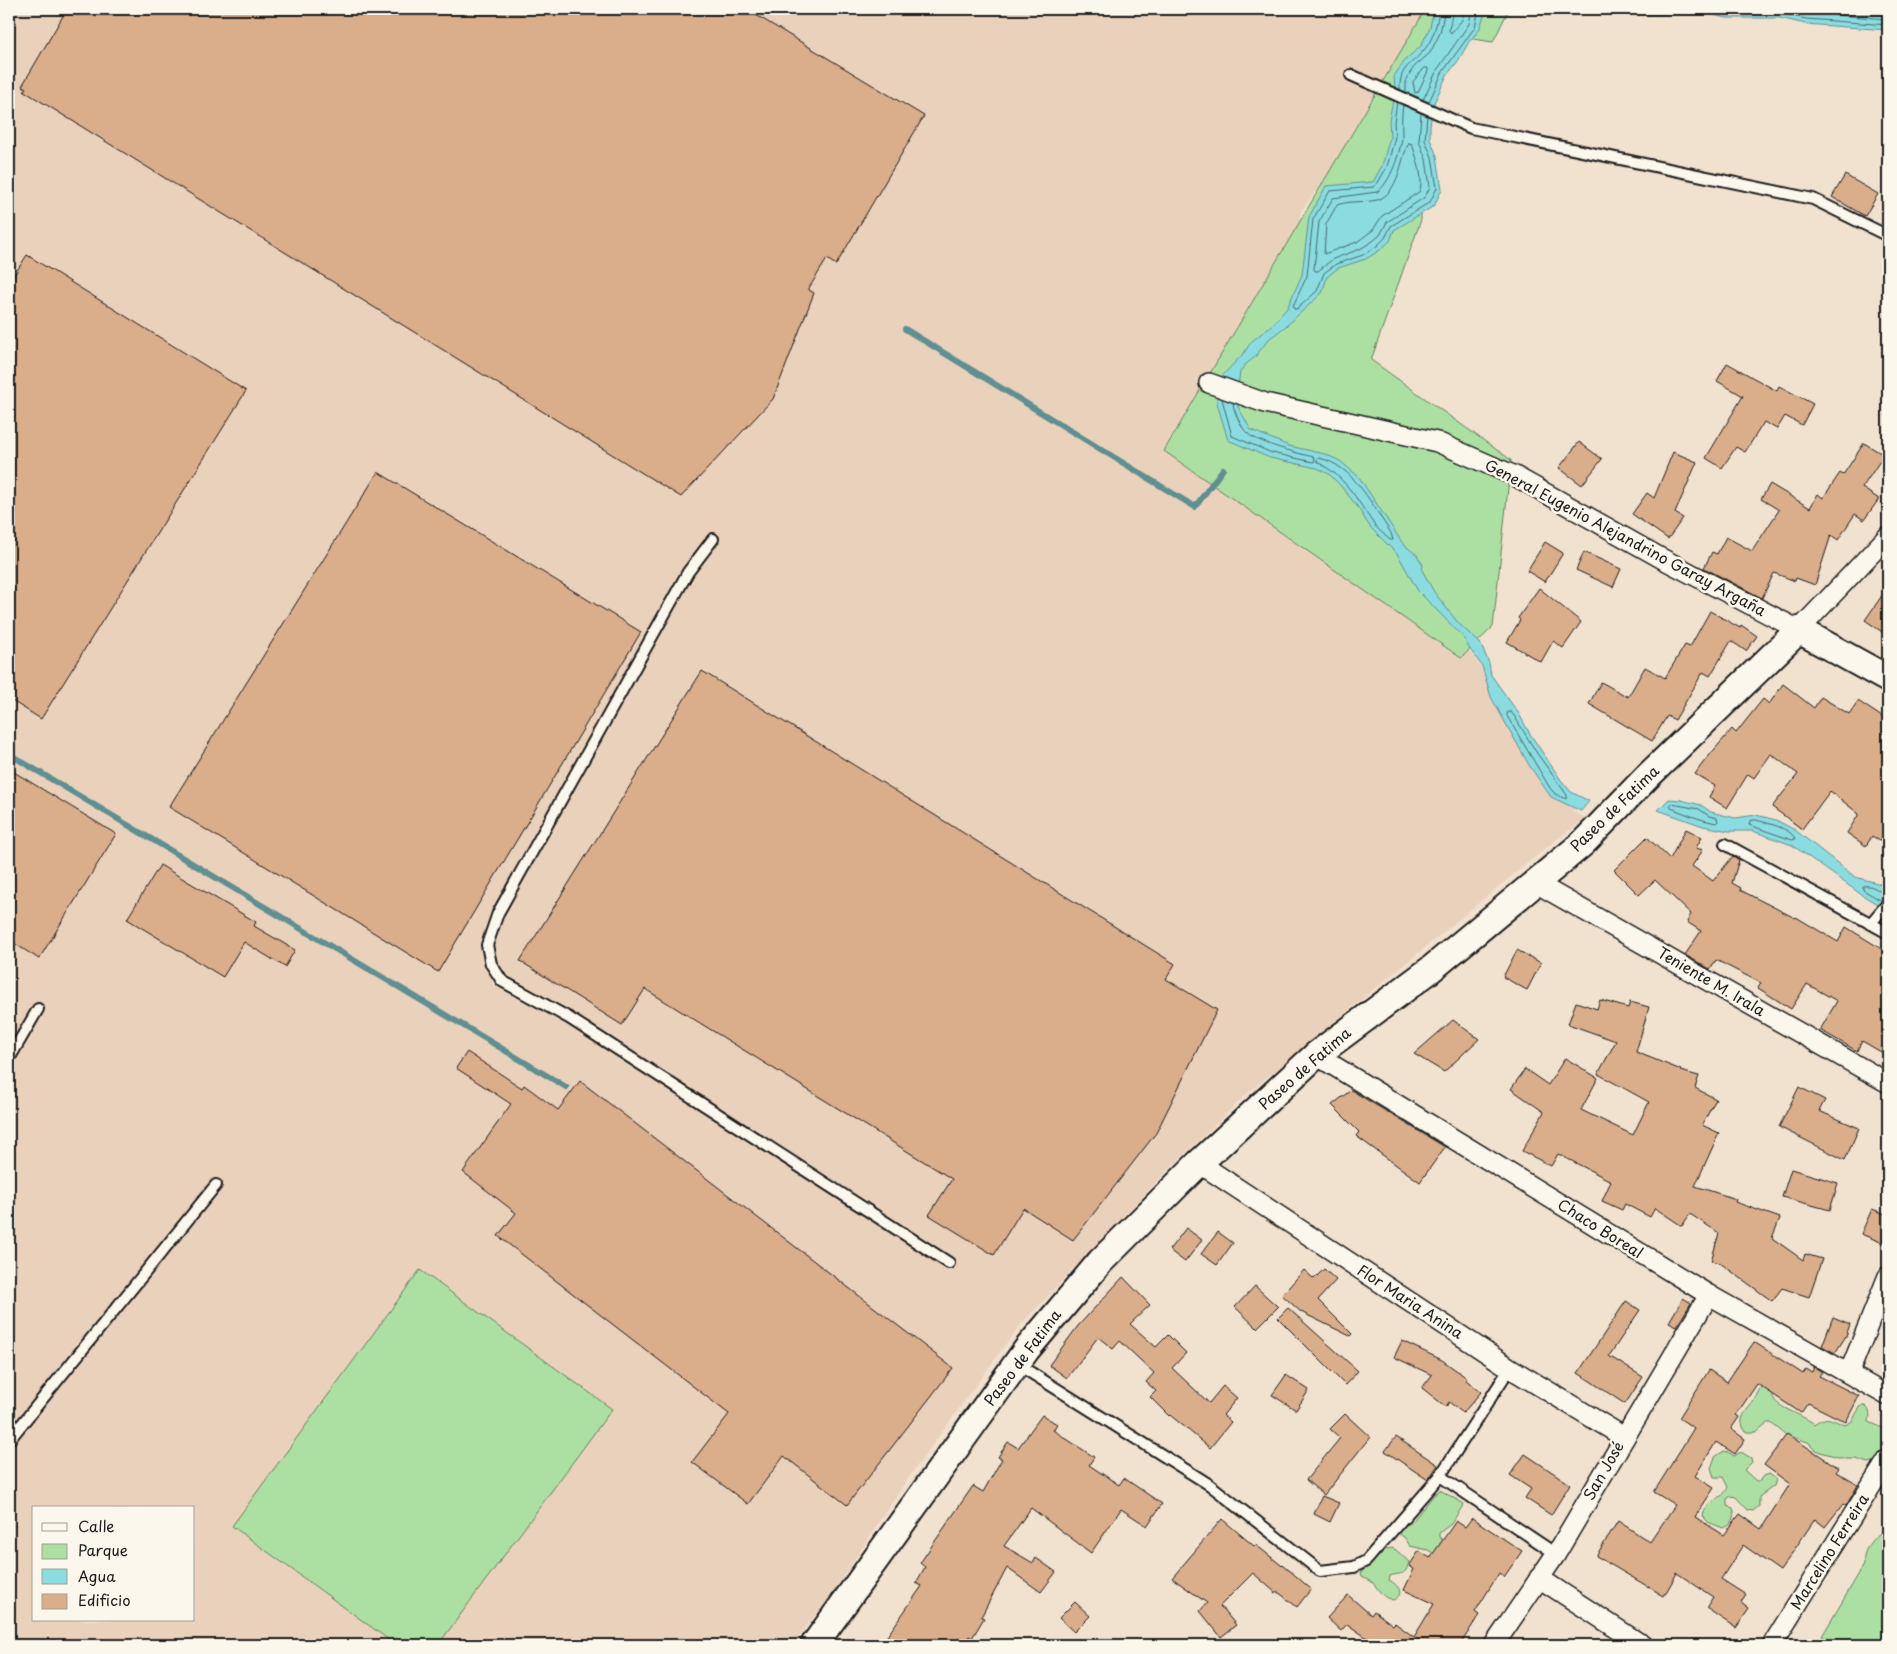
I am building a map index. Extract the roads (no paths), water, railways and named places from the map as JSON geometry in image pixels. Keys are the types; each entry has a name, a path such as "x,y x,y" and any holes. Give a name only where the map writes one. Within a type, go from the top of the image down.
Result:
{"street":[{"name":"General Eugenio Alejandrino Garay Argaña","path":"1209,382 1265,403 1438,442 1515,476 1661,558 1888,678"},
{"name":"Paseo de Fatima","path":"814,1645 1016,1364 1100,1262 1199,1163 1316,1055 1430,970 1582,844 1647,777 1799,630 1888,536"},
{"name":"Teniente M. Irala","path":"1534,882 1888,1083"},
{"name":"Chaco Boreal","path":"1316,1055 1709,1295 1888,1396"},
{"name":"Flor Maria Anina","path":"1199,1163 1510,1368 1624,1437"},
{"path":"1849,1373 1888,1276"},
{"name":"San José","path":"1494,1645 1556,1554 1709,1295"},
{"name":"Marcelino Ferreira","path":"1772,1645 1888,1459"},
{"path":"1539,1578 1642,1645"}],"lane":[{"path":"1351,75 1471,128 1813,200 1888,236"},
{"path":"712,539 688,572 498,913 487,945 491,964 502,981 570,1018 949,1263"},
{"path":"1725,844 1888,933"},
{"path":"1870,924 1888,903"},
{"path":"9,1059 38,1009"},
{"path":"9,1440 216,1185"},
{"path":"1016,1364 1210,1485 1320,1571 1354,1567 1366,1561 1440,1476 1510,1368"},
{"path":"1440,1476 1556,1554"}],"water":[{"path":"1434,9 1483,9 1484,16 1479,30 1447,75 1434,103 1430,125 1430,139 1437,156 1442,189 1434,206 1394,230 1390,241 1380,250 1366,259 1338,268 1327,277 1322,293 1269,339 1240,372 1238,407 1251,430 1289,446 1325,454 1340,461 1359,477 1403,544 1417,555 1423,565 1422,570 1434,592 1459,624 1480,643 1489,663 1491,675 1519,714 1561,780 1571,792 1589,801 1581,811 1551,797 1529,765 1491,697 1482,666 1463,637 1418,591 1398,555 1370,527 1357,506 1340,485 1329,474 1317,468 1270,458 1228,440 1217,403 1217,391 1222,376 1244,353 1251,342 1274,323 1287,308 1302,275 1309,217 1326,186 1373,182 1382,166 1390,137 1389,121 1395,89 1394,76 1406,59 1421,46 1430,27"},
{"path":"1606,9 1888,9 1888,30 1805,24 1780,18 1726,18 1702,12 1646,15"},
{"path":"1669,799 1701,805 1711,812 1735,818 1756,815 1776,820 1795,830 1855,877 1881,884 1888,891 1888,904 1884,908 1862,895 1792,845 1753,831 1729,831 1703,826 1658,810"}],"waterway":[{"path":"905,329 1195,507 1223,469"},
{"path":"9,754 566,1087"}]}
